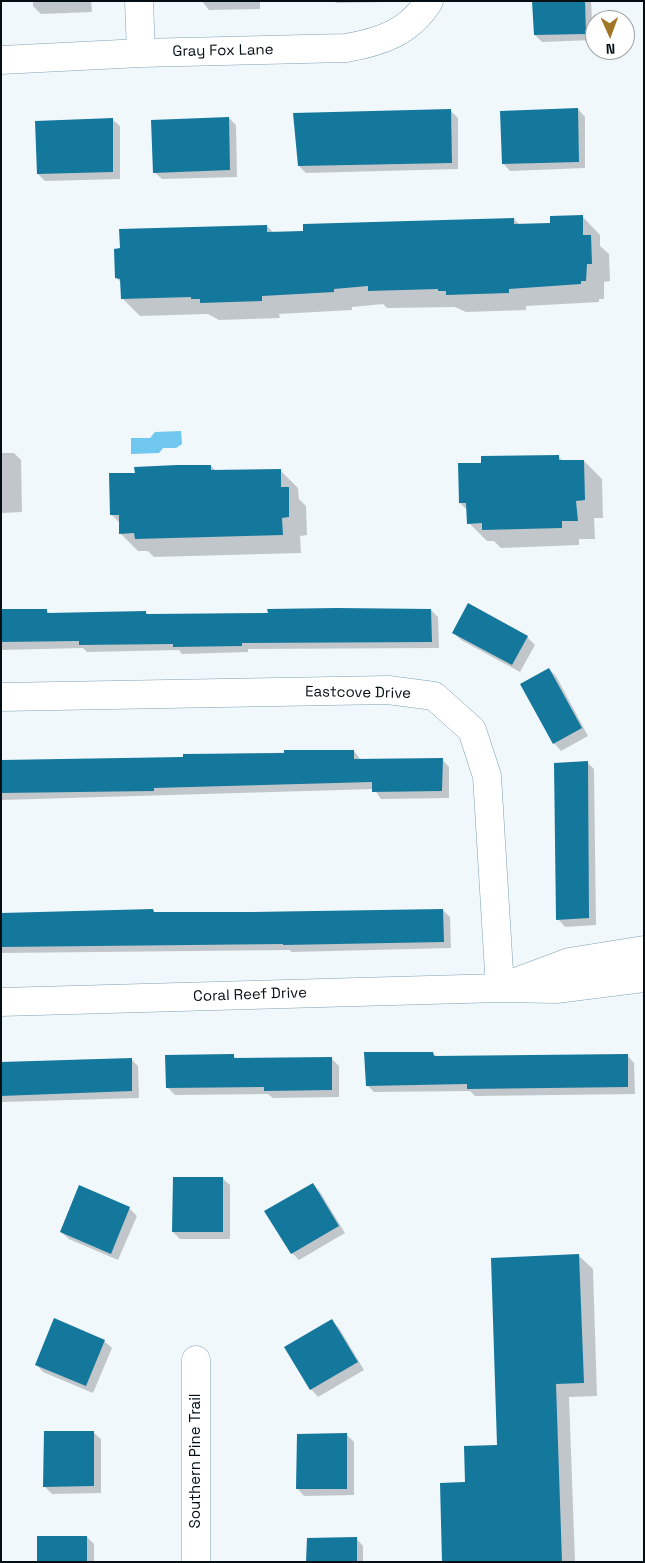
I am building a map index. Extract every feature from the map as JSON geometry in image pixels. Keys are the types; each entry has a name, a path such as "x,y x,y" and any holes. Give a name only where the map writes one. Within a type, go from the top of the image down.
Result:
{"street":[{"path":"139,1 141,53"},
{"name":"Gray Fox Lane","path":"1,60 141,53 346,48 378,42 405,27 429,1"},
{"name":"Eastcove Drive","path":"1,697 388,690 434,696 472,730 487,776 500,988"},
{"name":"Coral Reef Drive","path":"500,988 568,962 644,950"},
{"name":"Coral Reef Drive","path":"1,1002 500,988 556,989 644,978"},
{"name":"Southern Pine Trail","path":"196,1360 196,1562"}],"water":[{"path":"181,431 182,444 176,448 163,448 159,453 131,454 131,438 150,438 155,432"}],"building":[{"path":"532,1 585,1 585,34 534,35"},
{"path":"578,108 579,162 502,164 500,111"},
{"path":"451,109 452,163 298,166 293,113"},
{"path":"229,117 230,170 153,173 151,120"},
{"path":"113,118 113,172 37,174 35,121"},
{"path":"583,215 583,235 591,235 592,264 587,264 586,281 581,281 581,284 509,289 509,293 446,295 446,291 438,291 438,289 368,291 368,286 334,289 334,292 262,296 262,301 200,303 200,299 191,299 191,297 121,299 120,279 115,278 114,249 120,248 119,229 267,225 267,232 303,231 303,224 514,218 514,224 550,223 550,216"},
{"path":"559,455 559,460 584,460 585,500 576,501 578,521 562,521 562,528 482,530 482,523 467,524 466,503 459,503 458,463 481,463 481,456"},
{"path":"211,465 211,470 281,469 281,487 289,487 289,517 282,518 283,535 135,539 134,533 119,534 119,515 110,515 109,473 135,473 134,467"},
{"path":"468,603 528,636 512,665 452,633"},
{"path":"1,609 47,609 47,613 146,611 146,614 268,613 267,609 431,609 432,642 242,643 242,646 173,647 173,644 79,645 79,641 1,642"},
{"path":"549,668 582,728 553,744 520,684"},
{"path":"284,750 354,750 354,759 443,758 442,791 372,792 372,782 154,788 154,791 1,793 1,760 183,757 183,754 284,753"},
{"path":"588,761 589,918 556,920 554,763"},
{"path":"153,909 154,912 252,912 443,909 444,942 1,947 1,913"},
{"path":"364,1052 433,1052 434,1056 628,1054 628,1087 467,1089 467,1084 366,1086"},
{"path":"234,1054 234,1058 332,1057 332,1090 264,1091 264,1087 166,1088 165,1055"},
{"path":"132,1058 132,1091 1,1096 1,1062"},
{"path":"173,1177 223,1177 223,1232 172,1232"},
{"path":"313,1183 339,1226 291,1254 264,1211"},
{"path":"79,1185 130,1207 111,1254 60,1232"},
{"path":"579,1254 584,1383 556,1384 562,1562 442,1562 440,1483 465,1482 464,1446 497,1445 491,1258"},
{"path":"54,1318 105,1340 86,1386 35,1365"},
{"path":"332,1319 358,1362 310,1390 284,1347"},
{"path":"44,1431 94,1431 94,1486 43,1487"},
{"path":"347,1433 347,1489 296,1489 297,1434"},
{"path":"37,1536 87,1536 87,1562 37,1562"},
{"path":"357,1537 357,1562 306,1562 307,1538"}]}
